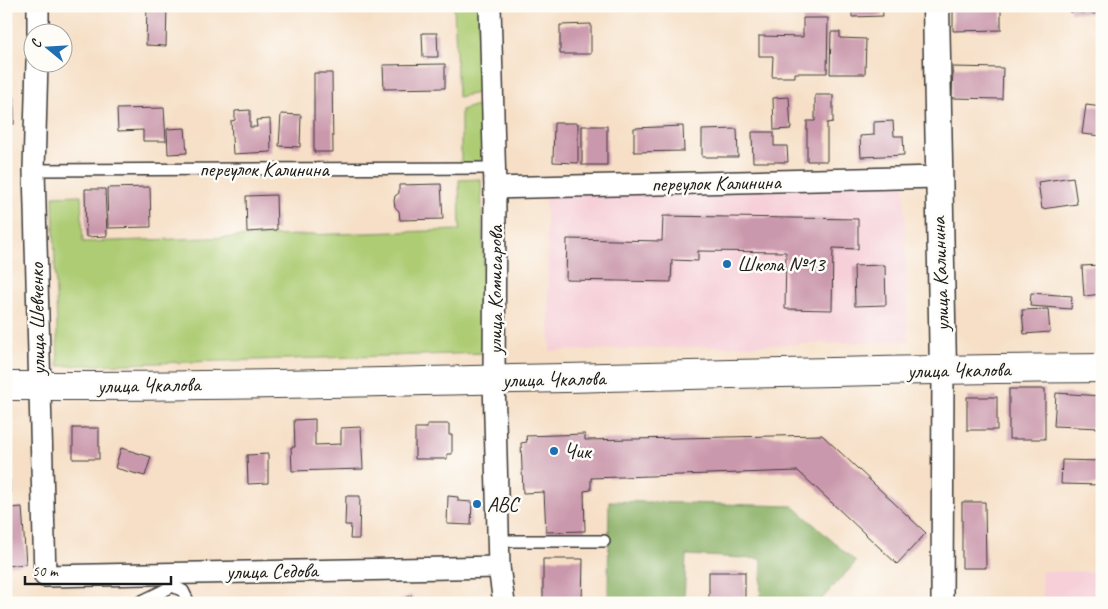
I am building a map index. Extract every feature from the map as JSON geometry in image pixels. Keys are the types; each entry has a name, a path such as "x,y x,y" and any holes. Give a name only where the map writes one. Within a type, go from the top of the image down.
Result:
{"main road":[{"name":"улица Чкалова","path":"6,386 494,381 943,369 1102,368"}],"street":[{"path":"38,6 38,22"},
{"name":"улица Комисарова","path":"490,6 494,178 494,381 499,567 504,603"},
{"name":"улица Калинина","path":"936,6 943,369 942,603"},
{"name":"улица Шевченко","path":"37,72 34,170 38,386 45,576"},
{"name":"переулок Калинина","path":"494,178 938,177"},
{"name":"улица Седова","path":"45,576 499,567"}],"lane":[{"name":"переулок Калинина","path":"34,170 494,178"},
{"path":"499,541 604,541"},
{"path":"138,603 174,586 184,591 188,603"}],"shaded area":[{"name":"Школа №13","path":"904,178 908,341 550,351 545,187"},
{"path":"1041,571 1102,572 1102,603 1043,603"}],"green space":[{"path":"454,6 479,6 480,78 478,93 458,97"},
{"path":"474,106 482,108 483,158 474,164 461,164 461,110"},
{"path":"481,179 486,353 58,366 53,196 81,195 83,242 460,230 459,180"},
{"path":"609,501 793,506 856,562 818,603 760,603 762,559 686,555 684,603 608,603"}],"building":[{"path":"147,6 167,6 166,46 146,45"},
{"path":"852,6 882,6 883,16 852,17"},
{"path":"953,6 1001,6 1001,30 953,31"},
{"path":"1070,6 1098,6 1098,14 1070,12"},
{"path":"803,18 828,18 827,73 795,73 795,77 772,77 773,56 759,56 759,36 803,37"},
{"path":"591,24 591,54 560,54 560,25"},
{"path":"831,32 840,32 840,38 866,39 865,74 830,74"},
{"path":"422,33 437,33 438,57 423,57"},
{"path":"445,64 445,88 384,89 383,65"},
{"path":"953,67 1003,68 1002,99 952,98"},
{"path":"314,73 332,73 333,152 314,152"},
{"path":"815,95 833,95 833,122 827,123 827,161 807,161 807,121 815,121"},
{"path":"6,96 14,96 14,124 6,124"},
{"path":"789,97 791,129 774,130 773,98"},
{"path":"1086,105 1102,107 1102,136 1082,134"},
{"path":"164,108 166,141 143,141 143,130 118,131 117,109"},
{"path":"250,110 250,127 257,127 256,120 270,119 271,152 233,154 231,121 235,120 235,111"},
{"path":"281,114 301,115 300,147 279,146"},
{"path":"893,121 894,136 903,136 904,155 861,157 860,136 874,135 874,122"},
{"path":"554,123 578,123 578,163 553,162"},
{"path":"582,126 607,126 607,165 582,165"},
{"path":"683,126 684,151 634,152 634,128"},
{"path":"185,128 187,153 168,154 167,129"},
{"path":"737,129 738,157 702,157 702,130"},
{"path":"752,132 774,132 774,146 787,146 788,162 753,162"},
{"path":"1073,177 1077,204 1042,209 1038,182"},
{"path":"441,184 443,219 400,220 399,211 395,207 394,201 395,196 399,193 399,185"},
{"path":"150,187 151,227 108,228 107,188"},
{"path":"85,189 105,189 107,236 86,237"},
{"path":"276,195 277,230 247,232 246,196"},
{"path":"663,216 858,219 858,249 833,248 832,310 785,309 786,252 698,251 698,261 672,260 671,282 566,280 567,239 662,241"},
{"path":"885,265 886,305 855,306 854,266"},
{"path":"1102,265 1102,294 1084,296 1082,266"},
{"path":"1031,293 1072,296 1071,309 1030,306"},
{"path":"1048,309 1050,332 1024,334 1022,310"},
{"path":"1009,389 1045,389 1045,439 1009,439"},
{"path":"1056,393 1102,396 1100,428 1054,426"},
{"path":"967,397 997,397 997,430 967,430"},
{"path":"315,419 315,445 341,444 341,428 361,427 363,469 292,471 291,447 295,447 294,420"},
{"path":"427,424 449,424 449,435 452,435 452,454 447,454 447,459 415,459 415,428 427,428"},
{"path":"73,428 99,428 99,459 73,459"},
{"path":"585,434 585,440 822,435 926,533 897,564 798,471 591,478 591,490 584,491 585,531 546,532 544,492 523,493 521,443 527,442 526,436"},
{"path":"121,448 151,457 145,476 115,468"},
{"path":"268,454 268,483 248,484 247,455"},
{"path":"1062,460 1102,461 1102,485 1061,484"},
{"path":"6,479 10,479 11,508 22,507 26,564 6,566"},
{"path":"346,496 360,496 359,539 350,539 351,525 345,525"},
{"path":"448,496 458,497 458,501 472,502 471,525 447,524"},
{"path":"962,502 985,502 986,568 962,568"},
{"path":"543,559 583,559 582,603 543,603"},
{"path":"709,572 745,572 745,603 709,603"},
{"path":"411,595 415,603 395,603"}],"place":[{"name":"Школа №13","path":"727,264"},
{"name":"Чик","path":"554,451"},
{"name":"ABC","path":"477,504"}]}
